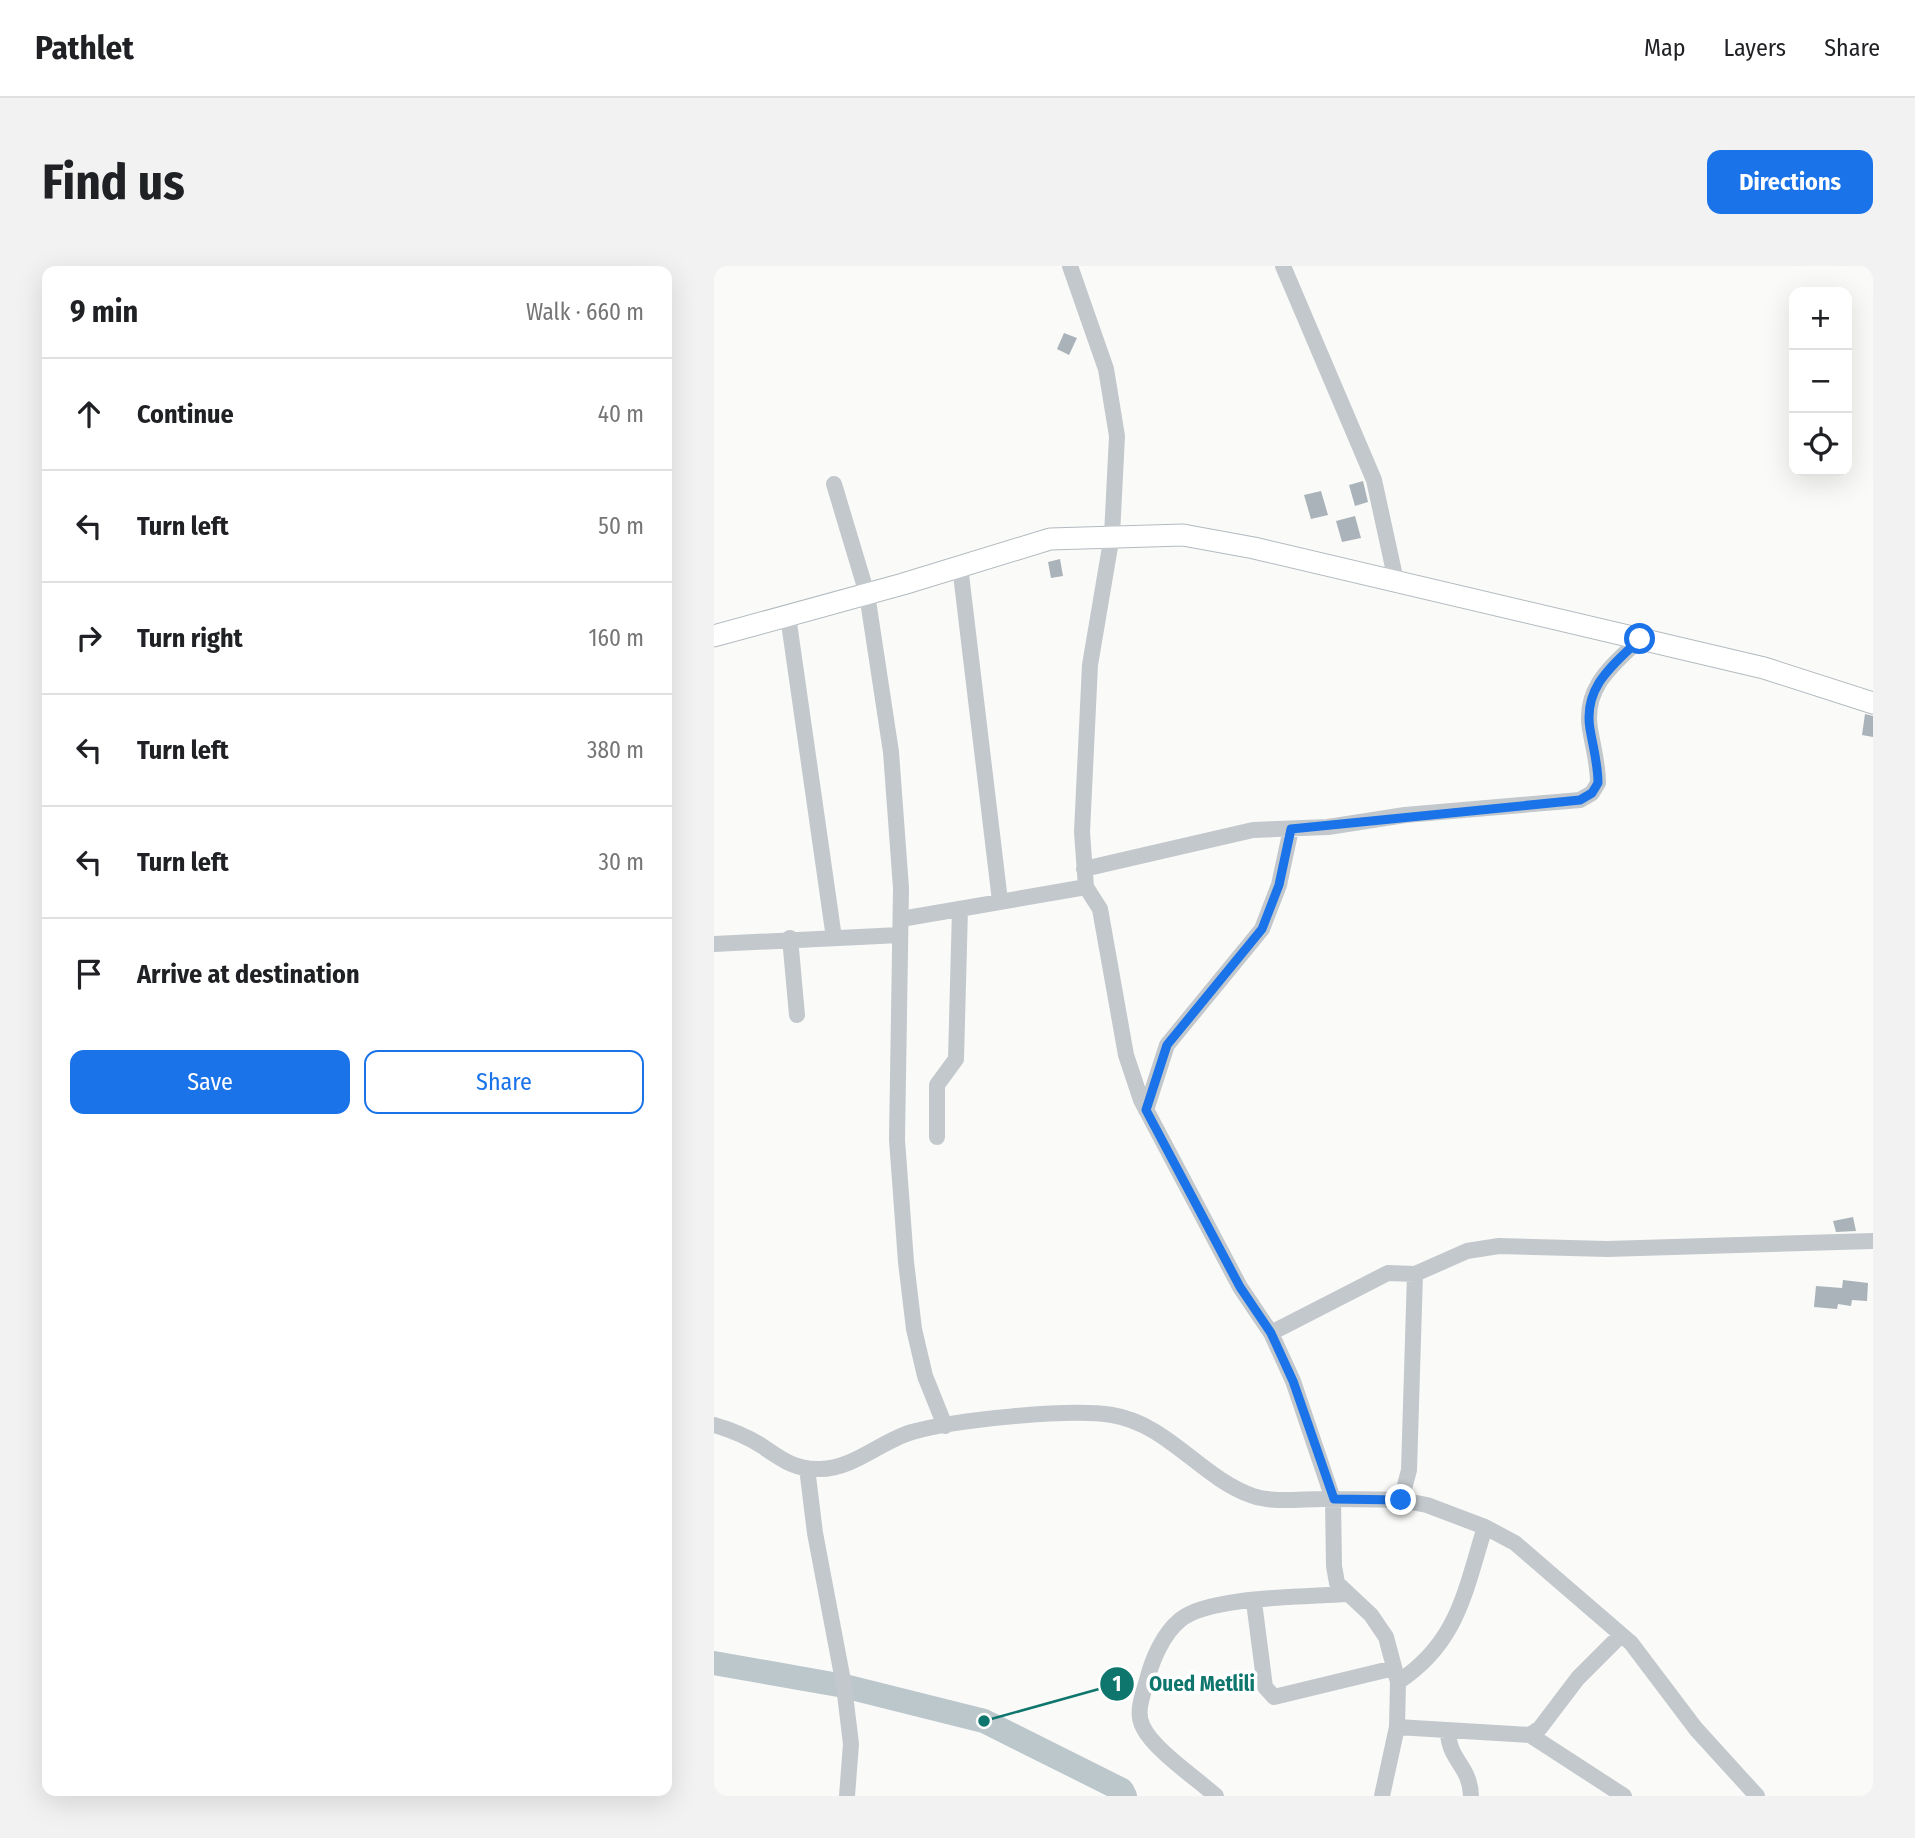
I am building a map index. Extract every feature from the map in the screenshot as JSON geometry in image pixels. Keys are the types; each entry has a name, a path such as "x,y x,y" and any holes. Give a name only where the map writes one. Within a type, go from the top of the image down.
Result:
{"street":[{"path":"1070,266 1106,369 1117,436 1112,535 1090,666 1082,832 1086,887 1100,909 1126,1055 1146,1110 1240,1287 1271,1333 1293,1381 1334,1499 1334,1566 1337,1583 1371,1615 1386,1637 1396,1675 1397,1727 1382,1796"},
{"path":"1283,266 1374,480 1396,581"},
{"path":"834,484 867,594 891,752 901,927 897,1140 906,1262 914,1329 925,1376 945,1426"},
{"path":"715,633 867,594 1050,538 1183,536 1396,581 1764,668 1873,703"},
{"path":"960,566 1000,901"},
{"path":"788,616 835,938"},
{"path":"1084,869 1253,830 1291,829 1580,800 1592,793 1598,783 1589,726 1593,690 1603,676 1640,639"},
{"path":"1146,1110 1167,1045 1262,929 1279,885 1291,829"},
{"path":"714,944 790,938 835,938 901,927 960,909 1086,887"},
{"path":"937,1137 937,1085 956,1059 960,909"},
{"path":"790,938 797,1015"},
{"path":"1271,1333 1388,1273 1415,1274 1468,1251 1499,1246 1606,1250 1873,1241"},
{"path":"1401,1500 1409,1470 1415,1274"},
{"path":"714,1425 761,1445 782,1461 807,1468 839,1467 887,1442 945,1426 1085,1413 1112,1415 1133,1420 1163,1435 1194,1461 1254,1497 1401,1500 1427,1505 1485,1527 1515,1543 1621,1635 1651,1667 1696,1729 1757,1796"},
{"path":"807,1468 817,1545 846,1698 851,1744 847,1796"},
{"path":"1254,1602 1265,1687 1274,1697 1396,1675 1421,1667 1441,1645 1457,1619 1485,1527"},
{"path":"1216,1796 1142,1726 1139,1713 1149,1671 1164,1640 1180,1620 1200,1609 1346,1594"},
{"path":"1530,1735 1540,1728 1578,1678 1621,1635"},
{"path":"1397,1727 1530,1735 1624,1796"},
{"path":"1448,1732 1452,1753 1468,1773 1471,1796"}],"building":[{"path":"1064,333 1077,338 1069,355 1057,349"},
{"path":"1363,481 1368,502 1355,506 1349,485"},
{"path":"1321,491 1328,515 1311,519 1304,495"},
{"path":"1355,516 1361,538 1342,542 1336,521"},
{"path":"1060,559 1063,576 1051,578 1048,562"},
{"path":"1865,714 1873,716 1873,737 1862,735"},
{"path":"1853,1217 1856,1231 1836,1232 1833,1221"},
{"path":"1843,1280 1868,1283 1867,1301 1852,1300 1851,1306 1838,1304 1837,1309 1814,1307 1816,1286 1842,1288"}],"waterway":[{"path":"714,1663 844,1686 984,1721 1122,1790 1125,1796"}],"place":[{"name":"Oued Metlili","path":"984,1721"}],"route":[{"path":"1401,1500 1334,1499 1293,1381 1271,1333 1240,1287 1146,1110 1155,1075 1176,1031 1262,929 1279,885 1291,829 1328,827 1405,815 1580,800 1592,793 1598,783 1598,769 1589,726 1589,706 1593,690 1603,676 1640,639"}]}
